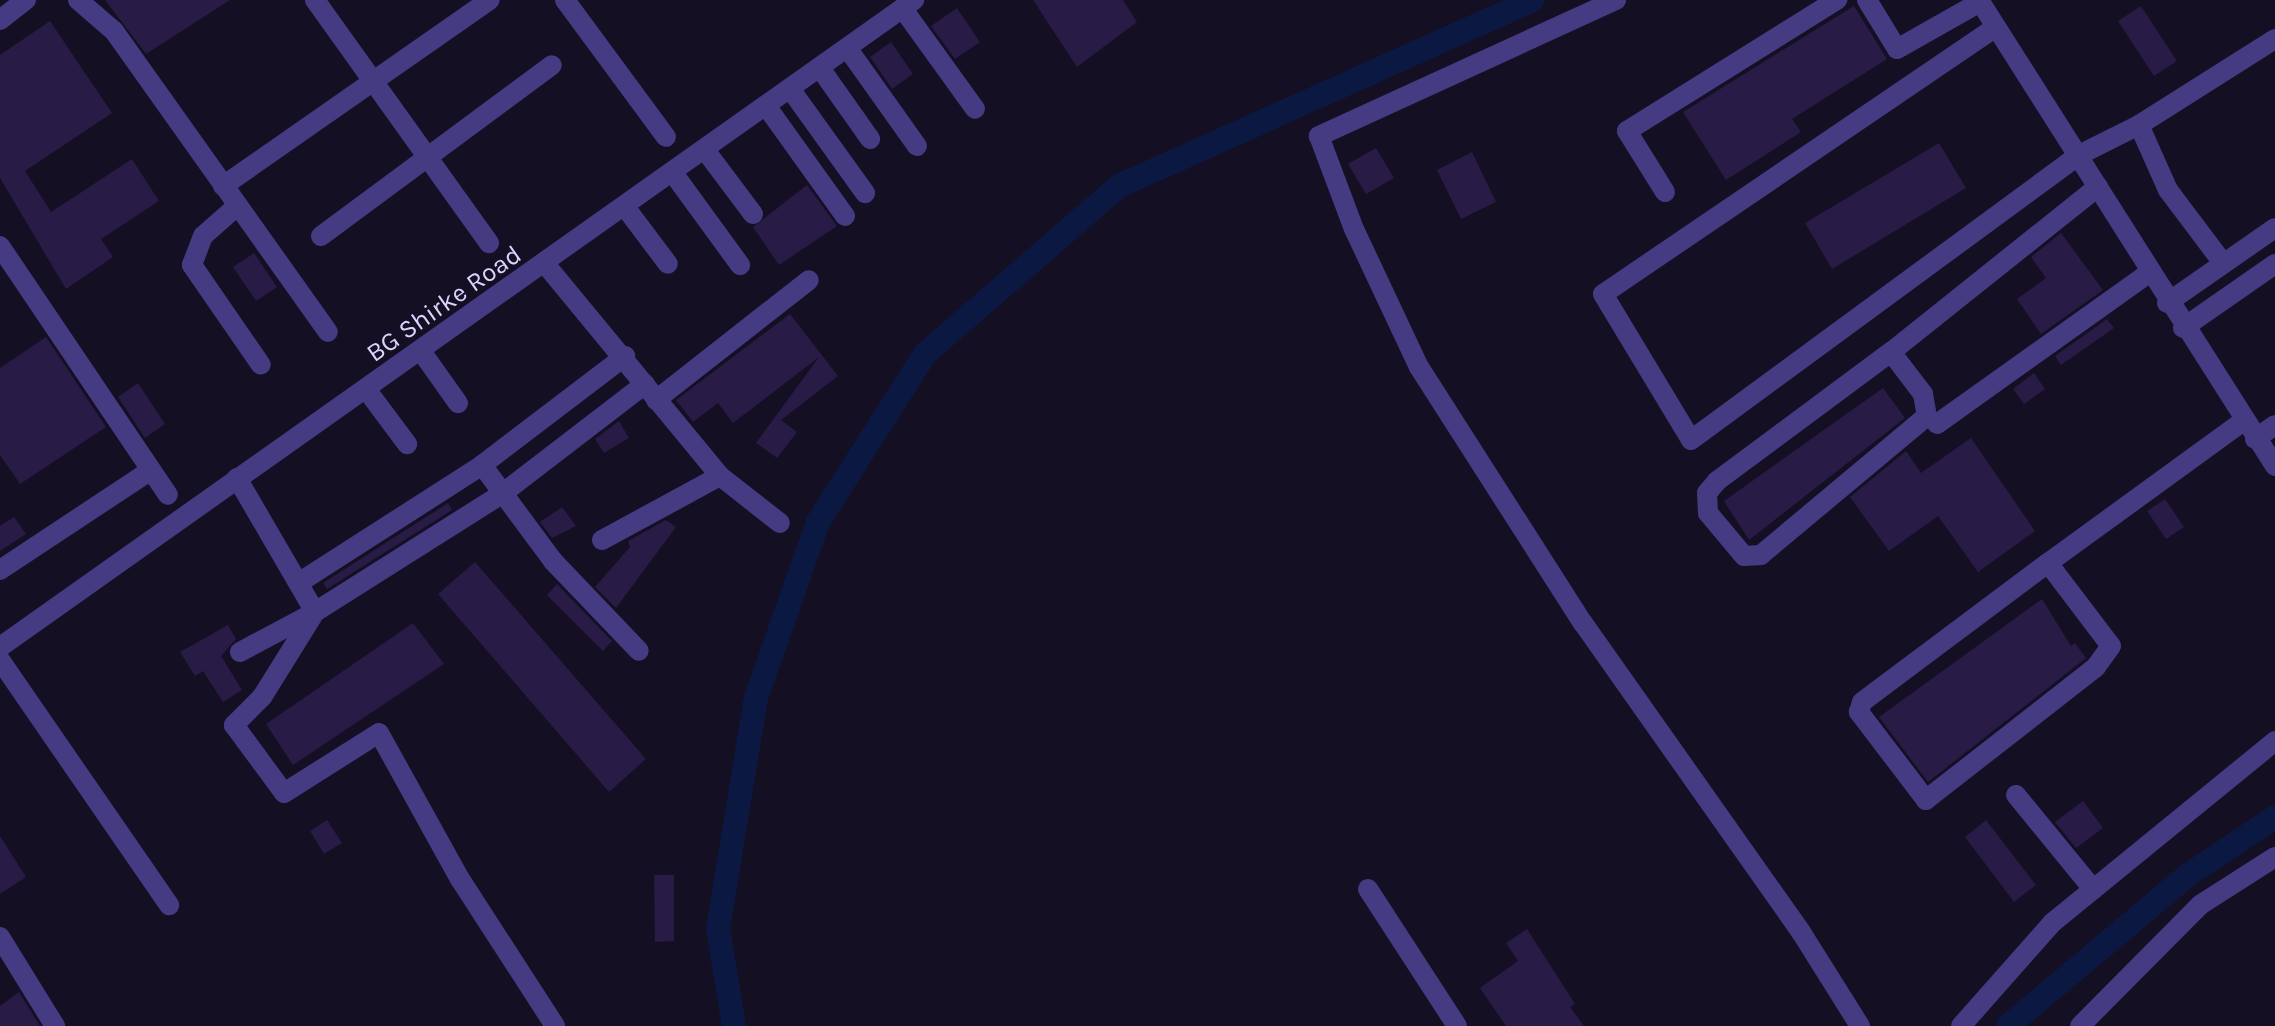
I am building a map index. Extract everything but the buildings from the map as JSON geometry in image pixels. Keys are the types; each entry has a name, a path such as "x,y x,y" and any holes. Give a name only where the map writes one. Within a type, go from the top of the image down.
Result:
{"street":[{"path":"0,20 26,0"},
{"path":"78,0 114,31 328,332"},
{"path":"223,186 490,0"},
{"path":"565,0 666,137"},
{"path":"1616,0 1319,136 1354,229 1419,367 1583,623 1801,932 1860,1026"},
{"path":"1665,192 1627,131 1837,0"},
{"path":"1867,0 1897,49 1980,1 2242,422 2275,466"},
{"path":"319,1 489,243"},
{"path":"908,4 975,109"},
{"name":"BG Shirke Road","path":"0,647 237,478 546,265 908,4"},
{"path":"1996,27 1603,294 1691,440 2077,156 2139,125 2275,39"},
{"path":"848,49 917,146"},
{"path":"321,236 552,65"},
{"path":"820,68 870,139"},
{"path":"791,90 865,193"},
{"path":"767,107 845,216"},
{"path":"2139,125 2168,190 2215,269"},
{"path":"705,150 753,214"},
{"path":"673,173 740,265"},
{"path":"1891,352 1923,394 1927,416 1761,555 1744,556 1708,513 1707,493 2098,187"},
{"path":"237,206 203,236 192,265 261,365"},
{"path":"625,207 668,264"},
{"path":"2167,303 2275,228"},
{"path":"1,249 168,495"},
{"path":"2183,328 2275,264"},
{"path":"546,265 625,356 650,392 720,476 780,523"},
{"path":"1937,424 2149,273"},
{"path":"240,652 315,612 503,493 809,280"},
{"path":"421,351 458,403"},
{"path":"300,582 482,465 625,356"},
{"path":"366,389 407,444"},
{"path":"2048,563 2111,646 2096,667 1926,800 1859,712 1862,702 2048,563 2242,422"},
{"path":"2255,439 2275,425"},
{"path":"482,465 553,561 639,651"},
{"path":"0,570 151,470"},
{"path":"602,540 720,476"},
{"path":"237,478 315,612"},
{"path":"315,612 262,697 234,725 284,793 379,733 460,879 555,1026"},
{"path":"0,660 169,905"},
{"path":"1961,1026 2052,923 2275,741"},
{"path":"2016,795 2093,889"},
{"path":"2080,1026 2200,905 2275,857"},
{"path":"1368,889 1457,1026"},
{"path":"0,937 55,1026"}],"waterway":[{"path":"734,1026 718,929 756,698 818,522 925,354 1119,186 1532,0"},
{"path":"2008,1026 2188,875 2275,817"}]}
